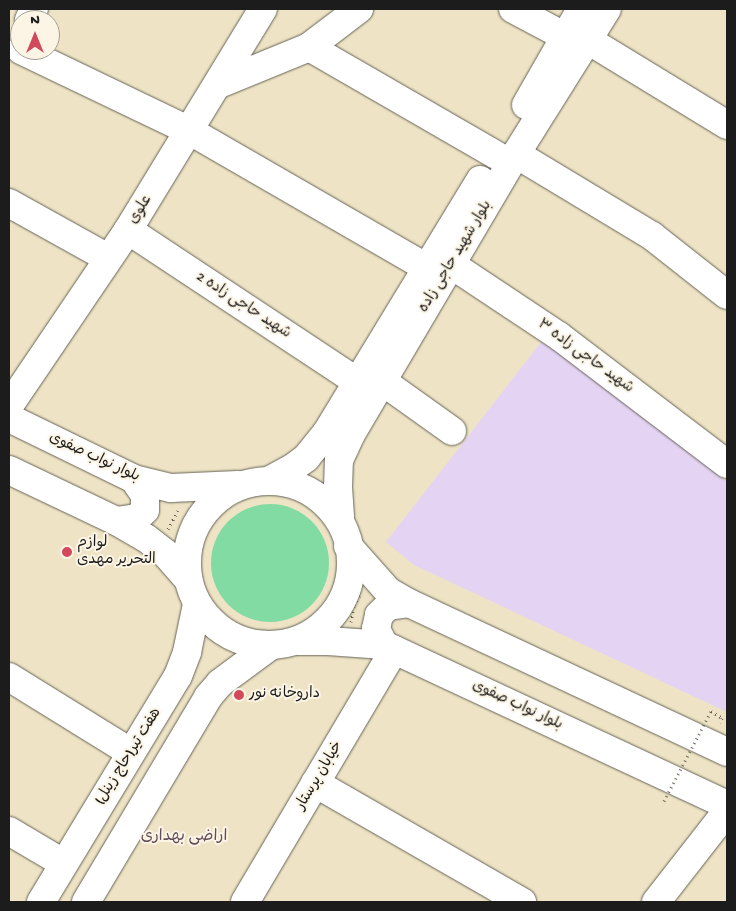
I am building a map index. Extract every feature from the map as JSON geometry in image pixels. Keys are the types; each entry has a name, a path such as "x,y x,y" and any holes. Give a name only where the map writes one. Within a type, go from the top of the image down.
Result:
{"street":[{"name":"علوی","path":"9,406 128,230 219,84 263,9"},
{"path":"219,84 309,47 359,9"},
{"path":"512,9 577,39 727,125"},
{"name":"بلوار شهید حاجی زاده","path":"577,39 581,9"},
{"name":"بلوار شهید حاجی زاده","path":"270,480 291,469 306,458 370,382 577,39 607,9"},
{"path":"309,47 652,236 727,295"},
{"name":"شهید حاجی زاده ۳","path":"39,60 190,131 440,267 558,336 723,452"},
{"path":"9,203 108,258"},
{"name":"شهید حاجی زاده 2","path":"128,230 370,382 452,431"},
{"name":"بلوار شهید حاجی زاده","path":"340,516 339,460 370,382"},
{"name":"بلوار نواب صفوی","path":"9,418 134,479 172,488 242,484"},
{"path":"9,470 116,521 156,546 187,578"},
{"path":"116,521 137,518 144,510 144,495 134,479"},
{"path":"270,480 296,484 320,496 340,516 348,546 352,578 342,605 323,627 297,641 270,646 241,641 215,626 197,604 187,578 187,549 197,521 216,499 242,484 270,480"},
{"path":"348,546 388,591 409,603 727,752"},
{"path":"389,647 376,629 379,615 388,606 409,603"},
{"name":"هفت تیر(حاج زینل)","path":"41,902 130,752 178,676 187,652 197,604"},
{"name":"بلوار نواب صفوی","path":"297,641 328,641 389,647 727,805"},
{"path":"86,902 208,697 220,683 270,646"},
{"name":"خیابان پرستار","path":"247,902 316,783 389,647"},
{"path":"178,676 194,671 202,674 208,681 210,689 208,697"},
{"path":"9,677 130,752"},
{"path":"316,783 522,902"},
{"path":"656,902 727,812"},
{"path":"9,831 63,863"}],"path":[{"path":"156,546 176,516 185,488"},
{"path":"664,801 711,711 722,718"}],"shaded area":[{"path":"545,337 727,482 727,712 414,565 386,542"}],"green space":[{"path":"270,504 293,509 312,521 324,540 329,563 324,586 312,605 293,617 270,622 247,617 228,605 216,586 211,563 216,540 228,521 247,509"}],"place":[{"name":"لوازم التحریر مهدی","path":"67,552"},
{"name":"داروخانه نور","path":"239,695"}],"district":[{"name":"اراضی بهداری","path":"184,838"}]}
